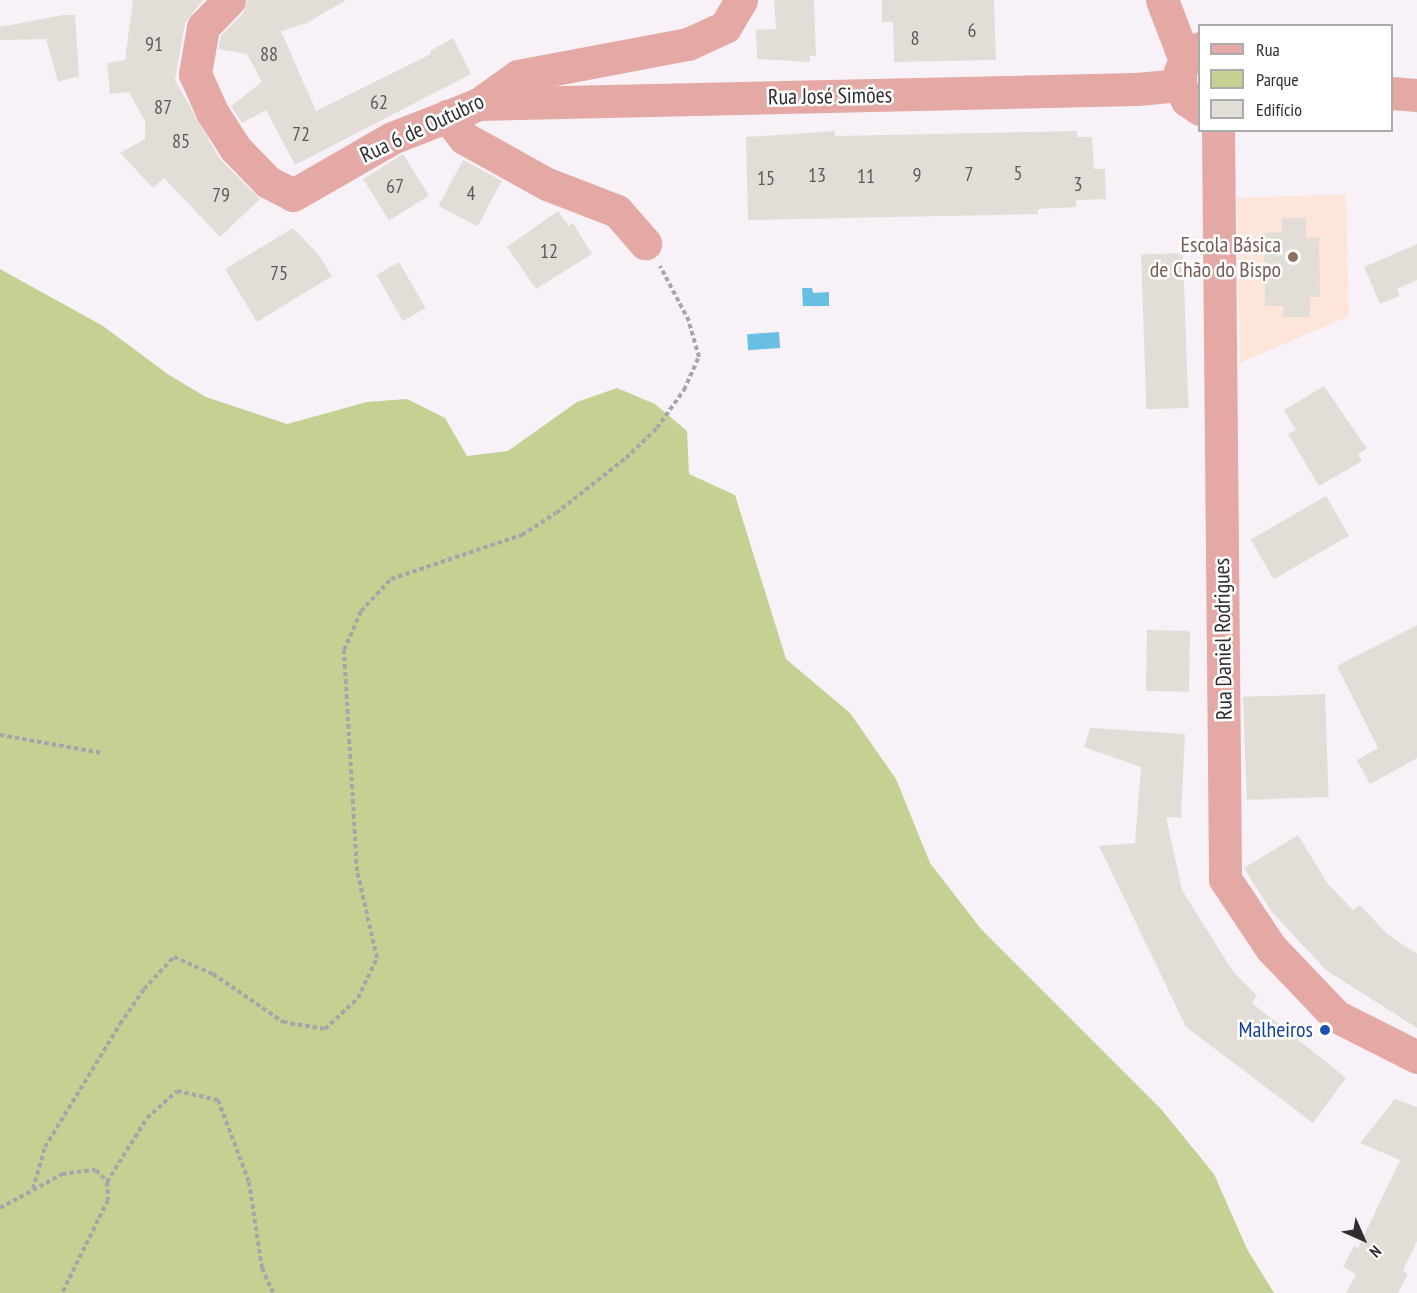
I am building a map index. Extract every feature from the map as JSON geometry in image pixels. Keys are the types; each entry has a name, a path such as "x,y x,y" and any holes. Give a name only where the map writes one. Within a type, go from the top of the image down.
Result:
{"street":[{"name":"Rua 6 de Outubro","path":"228,0 203,27 195,74 212,112 235,147 267,182 293,195 392,138 479,105 518,76 688,44 725,27 741,0"},
{"path":"1162,0 1193,67"},
{"name":"Rua José Simões","path":"479,105 1137,89 1193,67"},
{"path":"1393,93 1417,95"},
{"path":"447,116 464,138 547,184 617,211 645,243"},
{"name":"Rua Daniel Rodrigues","path":"1218,132 1225,879 1271,948 1336,1016 1417,1057"}],"path":[{"path":"33,1190 45,1147 126,1015 174,957 213,974 283,1022 325,1029 358,998 377,958 357,871 344,650 361,611 391,579 522,535 600,479 657,428 684,390 699,357 689,321 645,243"},
{"path":"0,735 102,753"},
{"path":"62,1293 108,1200 107,1182 147,1118 177,1091 218,1100 249,1182 262,1268 273,1293"},
{"path":"0,1208 63,1174 96,1170 107,1182"}],"shaded area":[{"name":"Escola Básica de Chão do Bispo","path":"1346,194 1349,316 1240,363 1237,198"}],"green space":[{"path":"0,269 103,326 169,375 206,397 287,424 367,402 407,399 445,418 467,456 508,451 577,402 617,388 655,404 687,431 689,474 735,495 786,659 850,713 896,779 930,863 981,929 1161,1109 1214,1174 1247,1249 1274,1293 0,1293"}],"water":[{"path":"802,288 812,288 813,293 829,292 829,306 803,306"},
{"path":"779,332 780,348 748,350 747,334"}],"building":[{"path":"133,0 203,0 185,23 175,80 219,158 260,199 220,237 164,178 153,188 120,153 145,139 145,121 129,92 110,94 107,63 125,60"},
{"path":"247,0 346,0 307,23 281,31 316,111 431,54 430,51 453,38 471,74 295,165 266,110 242,123 231,106 262,82 247,54 218,49 221,36 243,13"},
{"path":"774,0 814,0 816,56 810,56 810,62 757,59 756,30 776,29"},
{"path":"882,0 994,0 996,60 894,62 893,22 882,22"},
{"path":"63,15 75,15 79,76 58,82 46,39 0,40 0,27"},
{"path":"835,131 835,136 1077,131 1077,137 1092,137 1094,169 1105,169 1106,199 1076,200 1076,207 1038,209 1038,214 748,220 746,137"},
{"path":"403,154 429,196 389,220 363,179"},
{"path":"463,160 502,181 477,227 439,206"},
{"path":"558,211 569,226 573,223 592,254 536,289 507,247"},
{"path":"1282,218 1306,218 1306,238 1319,237 1320,297 1310,297 1310,317 1283,317 1283,306 1265,306 1264,233 1282,232"},
{"path":"293,228 319,255 332,276 257,322 225,269"},
{"path":"1417,244 1417,280 1397,289 1400,296 1380,304 1364,267"},
{"path":"1183,253 1188,408 1146,409 1141,254"},
{"path":"399,262 426,308 403,321 376,275"},
{"path":"1324,386 1367,449 1358,454 1362,461 1319,486 1288,434 1296,430 1284,410"},
{"path":"1326,496 1349,536 1274,579 1251,540"},
{"path":"1417,625 1417,758 1370,784 1357,760 1378,748 1337,666"},
{"path":"1147,630 1190,631 1189,692 1146,691"},
{"path":"1325,694 1329,797 1247,800 1243,697"},
{"path":"1090,728 1185,734 1181,818 1166,817 1182,890 1232,970 1257,996 1252,1003 1346,1078 1313,1123 1186,1027 1099,846 1135,843 1141,767 1084,747"},
{"path":"1298,835 1328,884 1353,910 1360,905 1387,934 1417,954 1417,1028 1326,970 1271,911 1244,868"},
{"path":"1395,1099 1417,1107 1417,1241 1403,1271 1408,1274 1398,1293 1346,1293 1356,1274 1343,1267 1354,1246 1358,1248 1400,1160 1360,1143"}],"place":[{"name":"Escola Básica de Chão do Bispo","path":"1293,257"},
{"name":"Malheiros","path":"1325,1030"}]}
